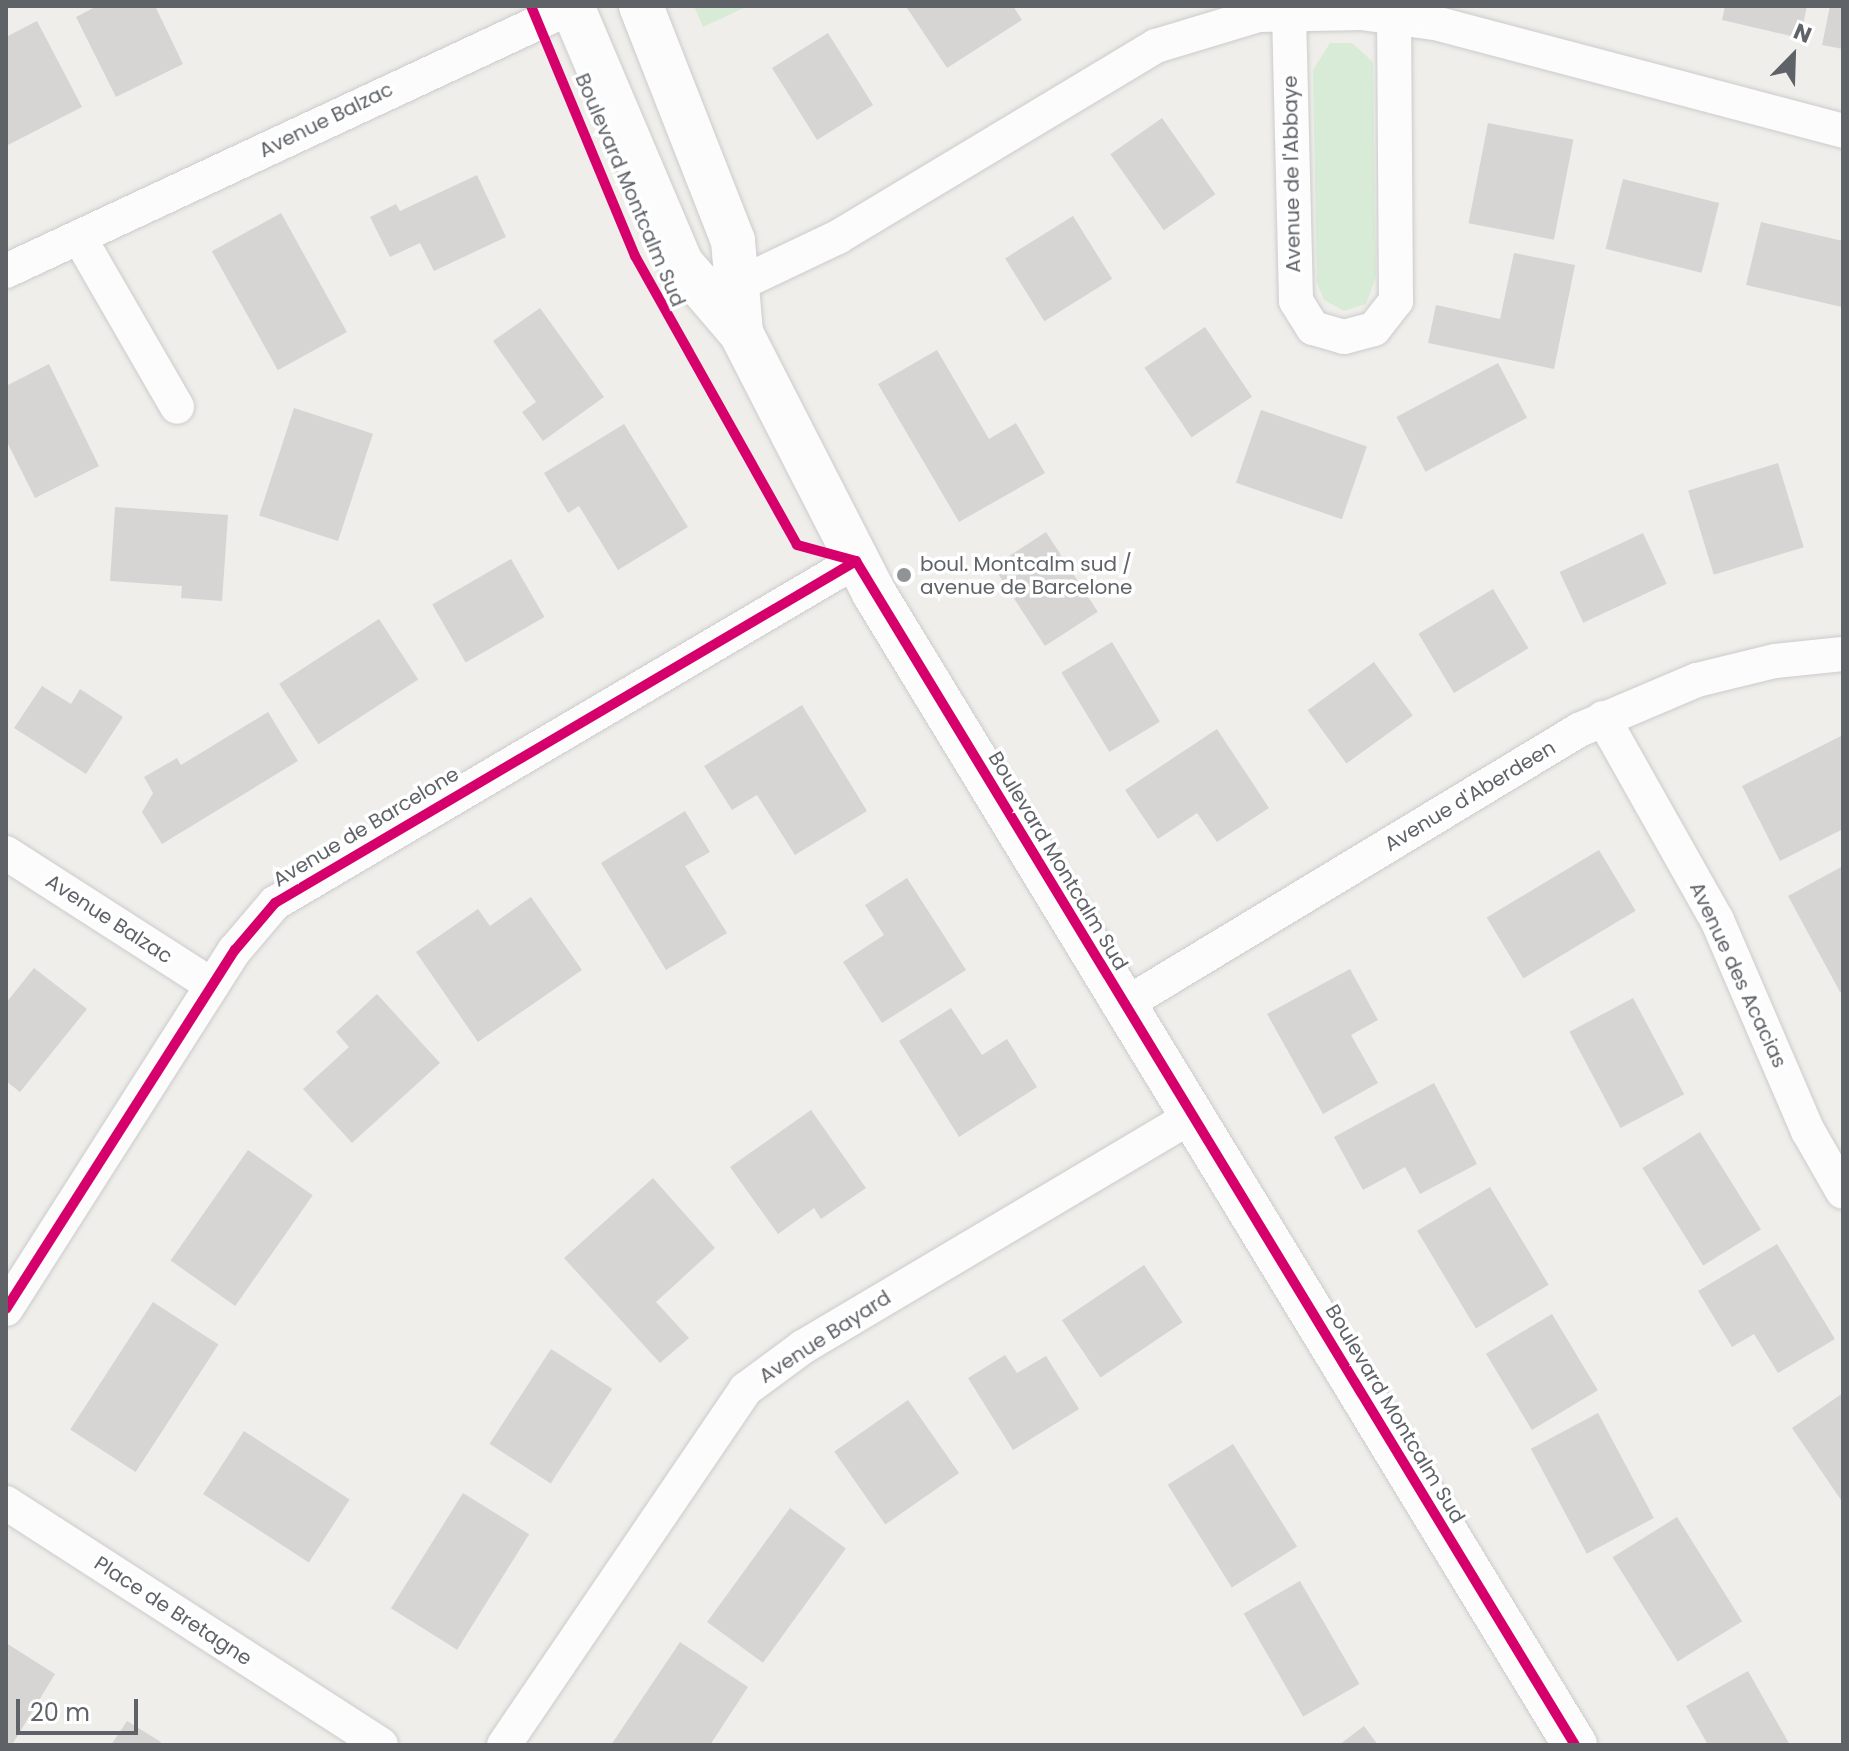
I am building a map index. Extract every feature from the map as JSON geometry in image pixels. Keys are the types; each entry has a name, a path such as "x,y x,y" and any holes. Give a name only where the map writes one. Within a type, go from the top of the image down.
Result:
{"street":[{"name":"Boulevard Montcalm Sud","path":"573,6 681,263 723,292 856,561 1575,1745"},
{"name":"Avenue Balzac","path":"6,271 573,6"},
{"name":"Boulevard Montcalm Sud","path":"641,6 733,241 723,292"},
{"path":"723,292 838,237 1156,46 1221,23 1289,13 1394,16 1462,28 1843,131"},
{"name":"Avenue de l'Abbaye","path":"1289,13 1295,293 1313,328 1344,337 1374,329 1396,301 1394,16"},
{"path":"79,237 177,407"},
{"name":"Avenue de Barcelone","path":"6,1309 212,985 254,925 298,887 856,561"},
{"name":"Avenue d'Aberdeen","path":"1124,1005 1603,718 1735,670 1843,654"},
{"name":"Avenue des Acacias","path":"1603,718 1717,920 1808,1131 1843,1192"},
{"name":"Avenue Balzac","path":"6,853 212,985"},
{"name":"Avenue Bayard","path":"504,1745 746,1389 803,1347 1192,1116"},
{"name":"Place de Bretagne","path":"6,1503 381,1745"}],"green space":[{"path":"694,6 748,6 703,27"},
{"path":"1330,43 1352,43 1373,62 1376,277 1366,304 1344,311 1324,300 1317,283 1313,70"}],"building":[{"path":"97,6 155,6 183,64 116,97 76,17"},
{"path":"1013,6 1022,20 947,68 907,8"},
{"path":"1725,6 1807,6 1800,38 1722,20"},
{"path":"1830,6 1843,6 1843,49 1822,45"},
{"path":"37,21 82,107 6,146 6,37"},
{"path":"828,33 873,105 817,140 772,68"},
{"path":"1162,118 1215,194 1164,230 1110,154"},
{"path":"1488,123 1573,140 1554,240 1469,223"},
{"path":"477,175 506,237 434,271 420,243 390,257 370,217 396,204 400,211"},
{"path":"1623,179 1719,203 1702,273 1606,249"},
{"path":"281,213 347,332 278,370 212,251"},
{"path":"1073,216 1112,279 1044,321 1005,258"},
{"path":"1761,222 1843,241 1842,307 1746,285"},
{"path":"1514,253 1575,265 1554,369 1428,343 1436,305 1500,319"},
{"path":"540,308 604,397 543,441 522,412 536,402 493,341"},
{"path":"1205,327 1252,397 1191,437 1144,368"},
{"path":"937,350 989,439 1016,423 1045,473 959,522 878,384"},
{"path":"1498,363 1527,418 1426,472 1396,417"},
{"path":"49,364 99,466 35,498 6,440 6,386"},
{"path":"294,408 373,434 338,541 259,515"},
{"path":"1261,410 1367,446 1342,519 1236,483"},
{"path":"624,424 688,527 618,570 579,506 568,513 544,473"},
{"path":"1778,463 1804,547 1714,575 1688,490"},
{"path":"115,507 228,515 222,601 181,598 182,586 110,581"},
{"path":"1046,532 1098,612 1045,646 993,566"},
{"path":"1643,533 1667,584 1583,623 1560,572"},
{"path":"511,559 544,617 466,663 432,604"},
{"path":"1493,589 1529,648 1454,693 1418,634"},
{"path":"379,619 418,679 318,744 279,684"},
{"path":"1112,642 1160,722 1109,752 1061,672"},
{"path":"1374,662 1413,715 1346,764 1308,710"},
{"path":"42,686 71,704 80,689 123,717 86,774 14,728"},
{"path":"802,705 867,811 795,855 757,795 732,810 704,766"},
{"path":"268,712 298,761 162,844 142,812 153,793 144,777 177,758 181,765"},
{"path":"1217,729 1269,808 1217,842 1197,813 1158,839 1125,790"},
{"path":"1841,736 1843,829 1780,861 1742,786"},
{"path":"685,811 710,852 685,866 727,933 666,970 601,863"},
{"path":"1599,850 1636,911 1523,978 1487,917"},
{"path":"1843,866 1843,990 1840,992 1788,896"},
{"path":"907,878 966,970 882,1023 843,962 884,935 865,905"},
{"path":"531,897 582,970 478,1042 416,952 478,909 490,926"},
{"path":"34,968 87,1009 20,1092 6,1081 6,1003"},
{"path":"1350,969 1378,1020 1351,1035 1378,1083 1323,1114 1267,1014"},
{"path":"377,994 440,1063 352,1143 303,1089 349,1047 336,1032"},
{"path":"1633,998 1684,1094 1621,1128 1569,1032"},
{"path":"951,1008 982,1055 1007,1039 1037,1087 959,1137 899,1041"},
{"path":"1434,1083 1477,1164 1420,1194 1405,1167 1363,1190 1334,1137"},
{"path":"811,1110 866,1188 821,1219 814,1208 778,1234 730,1167"},
{"path":"1700,1132 1761,1230 1703,1266 1642,1168"},
{"path":"248,1150 313,1195 235,1306 171,1261"},
{"path":"653,1178 715,1248 656,1302 689,1338 660,1363 564,1258"},
{"path":"1490,1187 1549,1285 1476,1328 1417,1231"},
{"path":"1777,1244 1835,1339 1778,1373 1754,1334 1732,1347 1698,1291"},
{"path":"1144,1265 1183,1322 1101,1378 1062,1320"},
{"path":"153,1302 218,1344 136,1472 70,1429"},
{"path":"1552,1314 1598,1390 1532,1430 1486,1354"},
{"path":"551,1349 612,1389 551,1484 489,1444"},
{"path":"1005,1355 1017,1373 1046,1356 1079,1409 1013,1450 968,1378"},
{"path":"1843,1393 1843,1503 1792,1428"},
{"path":"908,1400 959,1473 885,1525 834,1452"},
{"path":"1598,1413 1654,1518 1587,1554 1531,1449"},
{"path":"244,1431 350,1500 309,1563 203,1494"},
{"path":"1233,1444 1297,1547 1232,1587 1168,1485"},
{"path":"463,1493 529,1534 457,1650 391,1608"},
{"path":"790,1508 846,1549 763,1663 707,1622"},
{"path":"1677,1517 1742,1621 1678,1662 1613,1557"},
{"path":"1300,1581 1360,1684 1303,1717 1244,1614"},
{"path":"680,1642 748,1687 710,1745 611,1745"},
{"path":"6,1643 55,1674 12,1745 6,1745"},
{"path":"1748,1671 1790,1745 1708,1745 1686,1706"},
{"path":"127,1721 161,1742 160,1745 111,1745"},
{"path":"1364,1726 1378,1745 1339,1745"}],"cycle path":[{"path":"531,6 635,256 797,545 856,561 1575,1745"},
{"path":"6,1309 235,950 275,903 856,561"}],"place":[{"name":"boul. Montcalm sud / avenue de Barcelone","path":"904,575"}]}
